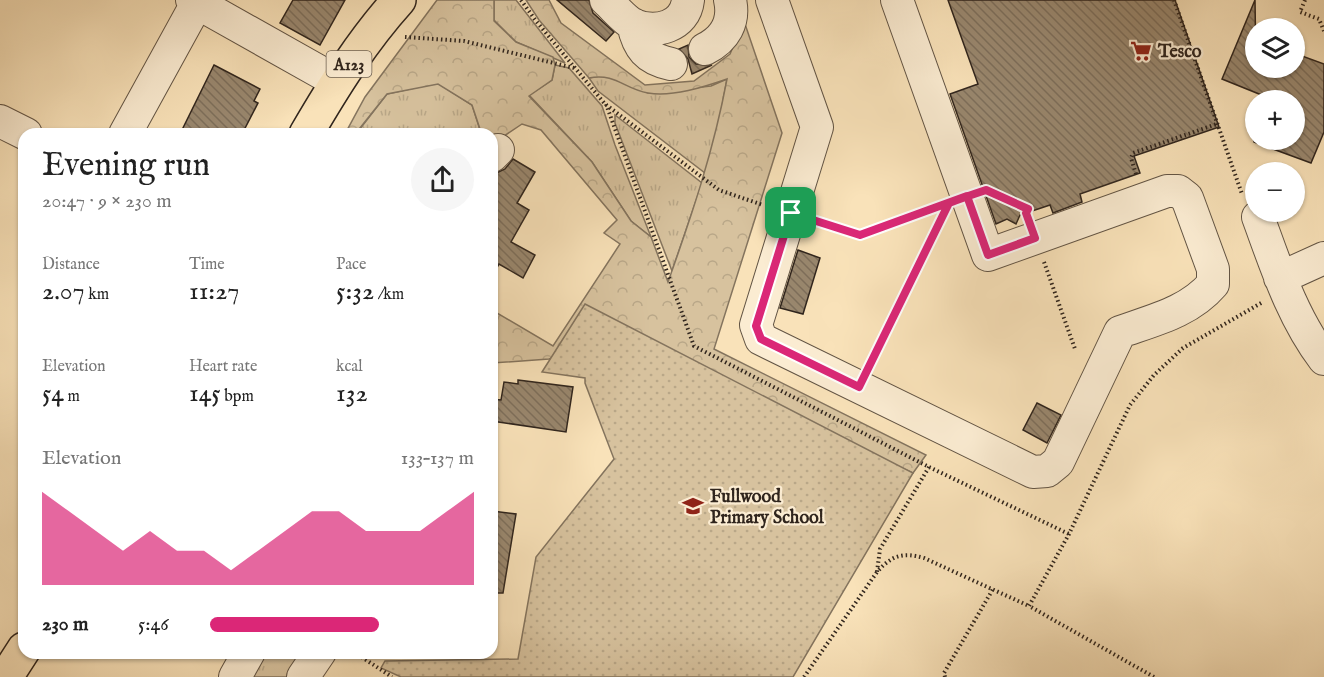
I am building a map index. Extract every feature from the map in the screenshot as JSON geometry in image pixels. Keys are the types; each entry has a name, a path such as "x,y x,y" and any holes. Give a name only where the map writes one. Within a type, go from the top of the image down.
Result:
{"main road":[{"name":"A123","path":"309,128 336,81 365,40 399,0"},
{"path":"6,677 18,658"}],"street":[{"path":"606,0 633,24 644,52 656,61 671,64"},
{"path":"633,24 658,30 677,22 688,0"},
{"path":"705,49 714,45 727,30 732,16 730,0"},
{"path":"772,0 818,127 756,326 757,333 761,339 1032,472 1047,471 1058,462 1120,332 1180,310 1202,296 1213,284 1213,269 1187,198 1178,191 1167,191 1033,220 988,255 897,0"},
{"path":"128,128 194,1 336,81"},
{"path":"0,121 18,130"},
{"path":"1260,222 1283,284 1312,344 1324,359"},
{"path":"1283,284 1324,258"},
{"path":"235,677 245,659"},
{"path":"303,677 315,659"}],"path":[{"path":"521,0 605,104 709,183 730,194 860,235 949,203 842,422"},
{"path":"1174,0 1245,201"},
{"path":"1305,0 1300,12 1318,19 1324,31"},
{"path":"365,40 416,36 464,41 575,68"},
{"path":"1132,179 1136,175 1131,158 1133,153 1218,124"},
{"path":"967,196 986,190 1033,220 1075,349"},
{"path":"1029,606 1069,534 1125,414 1154,375 1183,348 1283,284"},
{"path":"877,572 880,549 929,467"},
{"path":"804,677 877,572 887,561 899,554 911,554 1029,606 1154,677"},
{"path":"945,677 944,673 993,589"},
{"path":"365,659 392,677"}],"green space":[{"path":"437,0 494,0 494,21 516,42 553,57 555,65 552,80 529,96 592,162 631,221 651,237 668,282 702,182 727,79 688,90 658,94 640,91 613,79 589,78 539,20 526,0 549,0 561,23 645,85 694,81 730,54 744,21 782,133 714,349 926,455 913,473 742,397 567,353 549,359 498,363 498,314 553,346 620,244 604,233 617,220 541,130 522,124 498,140 498,128 480,128 472,105 438,84 387,94 360,128 348,128 365,97"},
{"path":"494,0 516,0 565,63 516,42 494,20"},
{"path":"555,65 569,68 602,106 651,237 631,221 592,162 529,95 552,80"},
{"path":"604,75 648,93 711,86 727,79 718,128 705,173 598,91 589,78"},
{"path":"438,83 472,105 479,128 361,128 387,94"},
{"path":"615,115 702,183 672,271 615,123"},
{"name":"Fullwood Primary School","path":"585,304 913,473 793,677 401,677 381,668 385,661 518,659 536,557 614,459 585,378 542,372"},
{"path":"256,659 304,659 290,677 245,677"}],"building":[{"path":"293,0 345,0 320,45 280,23"},
{"path":"557,0 589,0 593,13 614,32 606,41"},
{"path":"948,0 1175,0 1219,127 1134,156 1140,173 1080,194 1082,202 1053,213 1050,205 1020,215 1016,224 1007,219 996,224 950,94 978,84"},
{"path":"1255,0 1255,18 1247,18"},
{"path":"1245,24 1245,78 1305,78 1305,57 1324,64 1324,132 1311,163 1276,150 1305,150 1305,90 1249,90 1222,79"},
{"path":"688,45 689,57 696,64 712,65 692,74 688,59 679,49"},
{"path":"214,65 260,89 254,101 258,103 245,128 183,128"},
{"path":"513,159 535,172 517,203 529,210 511,242 535,255 523,278 499,264 498,266 498,172 505,169"},
{"path":"798,250 820,258 803,314 780,308"},
{"path":"518,380 573,387 566,432 498,422 498,400 501,400 504,382 518,384"},
{"path":"1037,403 1061,415 1047,443 1023,430"},
{"path":"498,512 516,514 503,593 498,593"}],"place":[{"name":"Tesco","path":"1141,51"},
{"name":"Fullwood Primary School","path":"693,506"}],"route":[{"path":"791,213 756,326 757,333 761,339 859,387 949,203 967,196 978,192 986,190 1028,209 1026,213 1035,238 988,255 967,196 860,235 791,213"}]}
